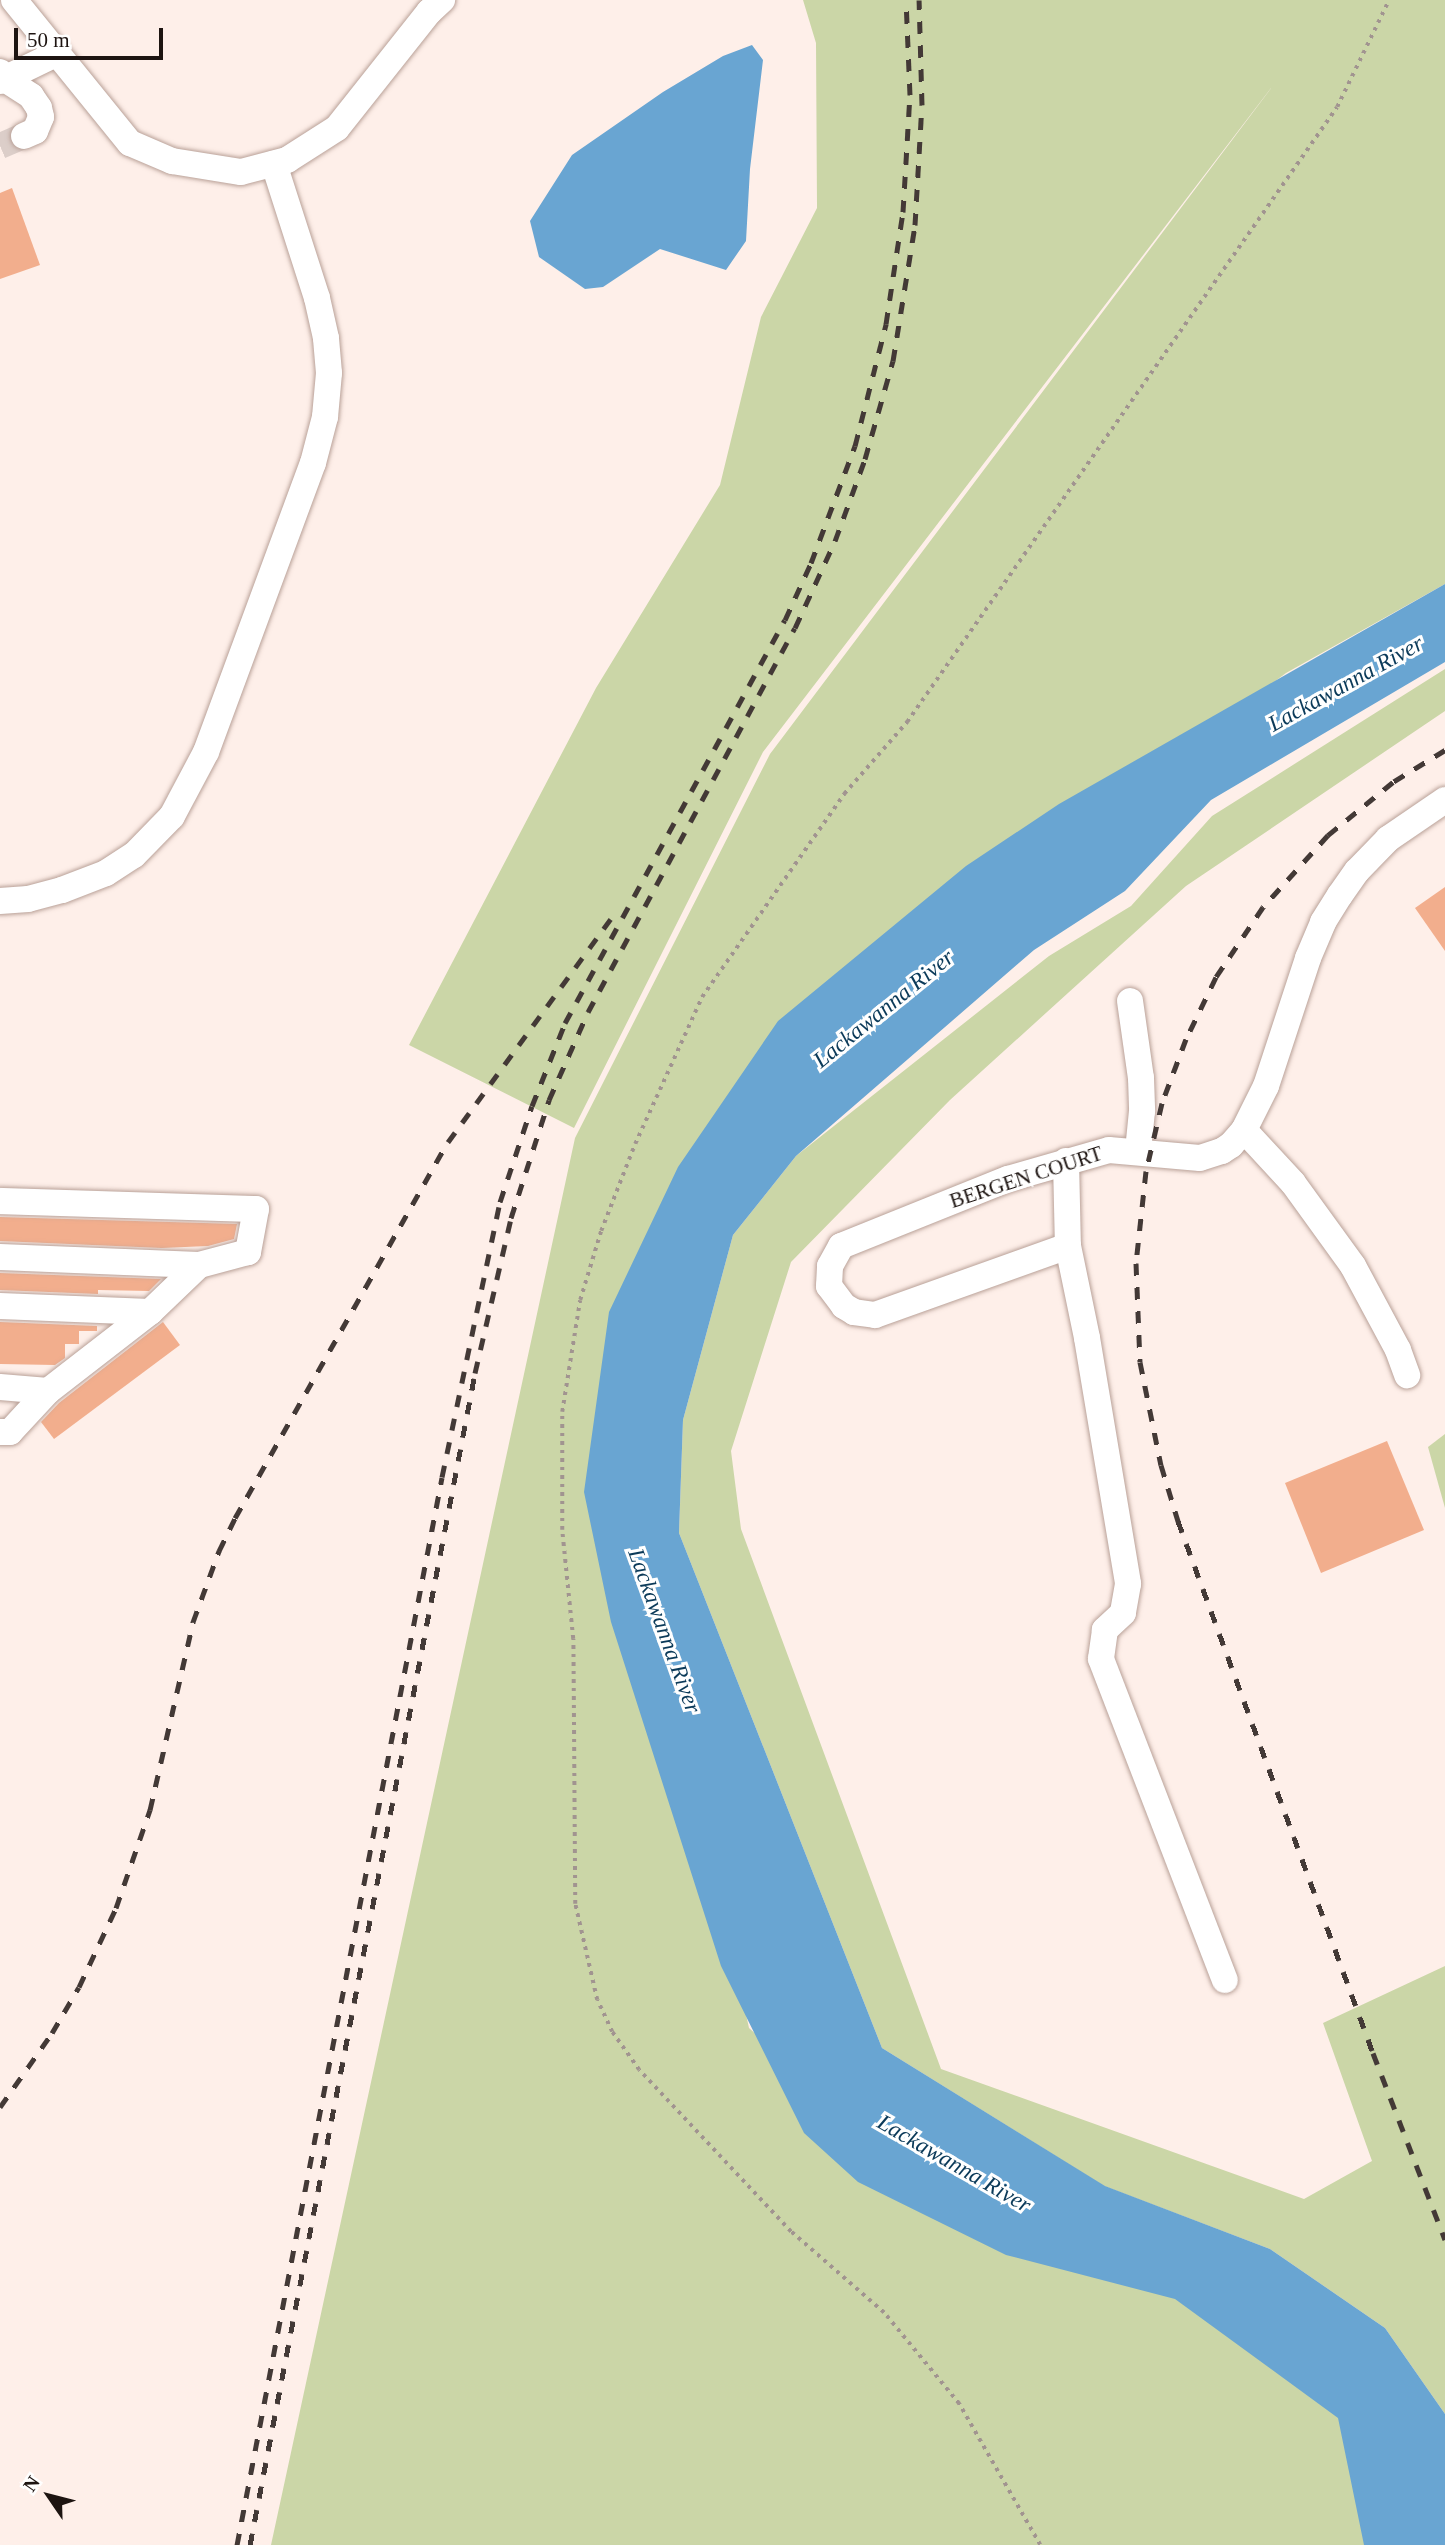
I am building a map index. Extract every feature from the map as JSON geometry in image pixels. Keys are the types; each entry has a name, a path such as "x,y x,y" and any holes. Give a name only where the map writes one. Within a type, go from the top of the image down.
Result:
{"lane":[{"path":"14,0 130,143 172,161 241,172 287,160 337,128 429,12 442,0"},
{"path":"2,78 58,53"},
{"path":"2,78 31,96 39,108 41,117 35,131 24,136"},
{"path":"0,901 28,899 62,890 106,873 134,855 172,816 206,752 313,463 325,417 329,373 326,338 317,298 274,164"},
{"name":"BERGEN COURT","path":"1068,1246 875,1315 854,1312 844,1306 829,1286 830,1266 841,1247 950,1201 1066,1161 1109,1150 1200,1158 1222,1152 1244,1129 1266,1086 1308,958 1329,913 1357,871 1388,839 1445,800"},
{"path":"1130,1001 1142,1100 1138,1151"},
{"path":"1244,1129 1293,1183 1353,1266 1398,1350 1407,1375"},
{"path":"1066,1161 1068,1246 1089,1351 1128,1584 1123,1613 1105,1630 1101,1659 1225,1980"},
{"path":"0,1201 256,1209 248,1252 199,1265 0,1257"},
{"path":"0,1432 10,1432 48,1391 150,1312 199,1265"},
{"path":"0,1306 150,1312"},
{"path":"0,1387 48,1391"}],"green space":[{"path":"803,0 1445,0 1445,584 1286,673 1080,827 857,969 655,1373 697,1791 749,2028 897,2161 1194,2288 1354,2413 1401,2545 271,2545 575,1138 770,754 1281,75 763,752 574,1128 409,1045 596,688 720,485 761,317 817,208 816,43"},
{"path":"1445,669 1445,711 1186,886 950,1100 791,1262 731,1451 741,1529 941,2069 1304,2199 1372,2161 1323,2023 1445,1966 1445,2414 1385,2328 1270,2249 1104,2186 882,2048 679,1533 683,1420 733,1235 796,1156 1049,956 1131,906 1212,816"},
{"path":"1445,1434 1445,1508 1428,1447"}],"water":[{"path":"752,45 763,60 750,169 746,241 726,270 660,249 603,287 585,289 539,257 530,221 572,155 663,92 723,56"},
{"name":"Lackawanna River","path":"1445,584 1445,662 1211,800 1125,891 1034,950 796,1156 733,1235 683,1420 679,1533 882,2048 1105,2186 1270,2249 1385,2328 1445,2414 1445,2545 1364,2545 1338,2418 1175,2299 1006,2255 858,2182 804,2133 721,1966 611,1622 584,1492 609,1312 678,1167 778,1021 966,866 1059,804"}],"building":[{"path":"12,188 40,265 0,279 0,193"},
{"path":"1445,887 1445,951 1415,908"},
{"path":"0,1217 237,1224 234,1239 208,1246 162,1248 0,1241"},
{"path":"0,1273 161,1279 149,1291 98,1290 98,1294 0,1290"},
{"path":"0,1322 97,1326 97,1331 79,1331 79,1344 65,1344 65,1358 55,1365 0,1364"},
{"path":"163,1322 180,1345 54,1439 41,1422 59,1403"},
{"path":"1387,1441 1424,1530 1321,1573 1285,1483"}],"tunnel":[{"path":"0,146 24,136"}],"railway":[{"path":"237,2545 442,1477 500,1202 532,1106 565,1023 785,620 811,563 855,446 886,324 903,212 910,95 906,0"},
{"path":"250,2545 475,1373 511,1218 549,1100 588,1012 795,628 835,541 865,459 893,361 915,225 922,105 919,0"},
{"path":"1445,750 1393,782 1328,835 1263,907 1216,977 1186,1039 1162,1103 1146,1171 1136,1263 1140,1362 1161,1465 1178,1521 1373,2053 1445,2240"},
{"path":"0,2107 52,2033 79,1987 116,1908 150,1810 193,1622 219,1551 235,1518 448,1142 612,917"}]}
